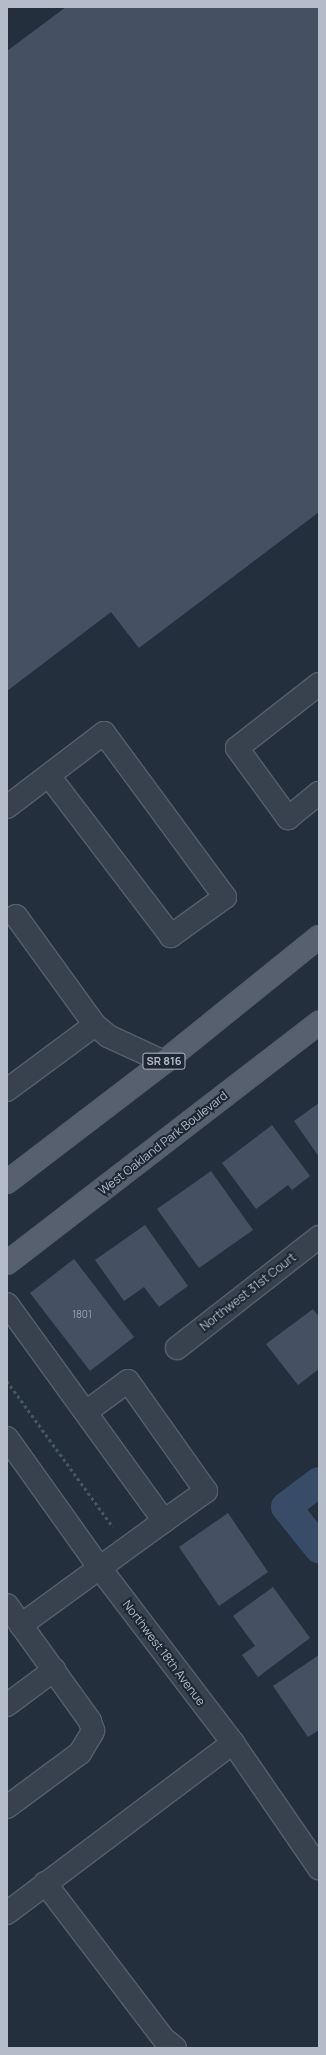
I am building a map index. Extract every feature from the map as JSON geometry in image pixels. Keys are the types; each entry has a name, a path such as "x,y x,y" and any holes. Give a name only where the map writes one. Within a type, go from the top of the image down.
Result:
{"main road":[{"name":"SR 816","path":"7,1182 164,1062 319,937"},
{"name":"West Oakland Park Boulevard","path":"7,1263 319,1023"}],"street":[{"path":"319,684 237,748 288,818 319,793"},
{"path":"7,807 104,733 225,897 171,936 49,776"},
{"path":"16,916 95,1025 108,1036 164,1062"},
{"path":"7,1090 95,1025"},
{"name":"Northwest 31st Court","path":"177,1348 319,1237"},
{"path":"7,1304 164,1521"},
{"path":"21,1625 99,1567 206,1491 128,1381 86,1412"},
{"name":"Northwest 18th Avenue","path":"7,1438 99,1567 232,1743 319,1868"},
{"path":"7,1605 90,1721 93,1731 80,1753 7,1807"},
{"path":"7,1705 54,1670"},
{"path":"7,1913 232,1743"},
{"path":"45,1883 163,2045"}],"path":[{"path":"7,1381 127,1547"}],"building":[{"path":"66,7 319,7 319,512 139,648 111,612 7,691 7,51"},
{"path":"319,1103 319,1157 294,1121"},
{"path":"272,1125 310,1176 292,1190 288,1185 256,1209 222,1163"},
{"path":"211,1171 253,1230 199,1268 157,1209"},
{"path":"145,1225 188,1286 159,1307 144,1287 124,1301 95,1260"},
{"path":"74,1259 134,1337 90,1371 30,1293"},
{"path":"313,1309 319,1317 319,1369 298,1385 266,1344"},
{"path":"228,1513 268,1572 219,1606 179,1547"},
{"path":"273,1587 310,1638 258,1677 242,1655 255,1646 233,1616"},
{"path":"319,1655 319,1730 308,1737 273,1686"}],"waterway":[{"path":"319,1482 286,1507 319,1548"}]}
